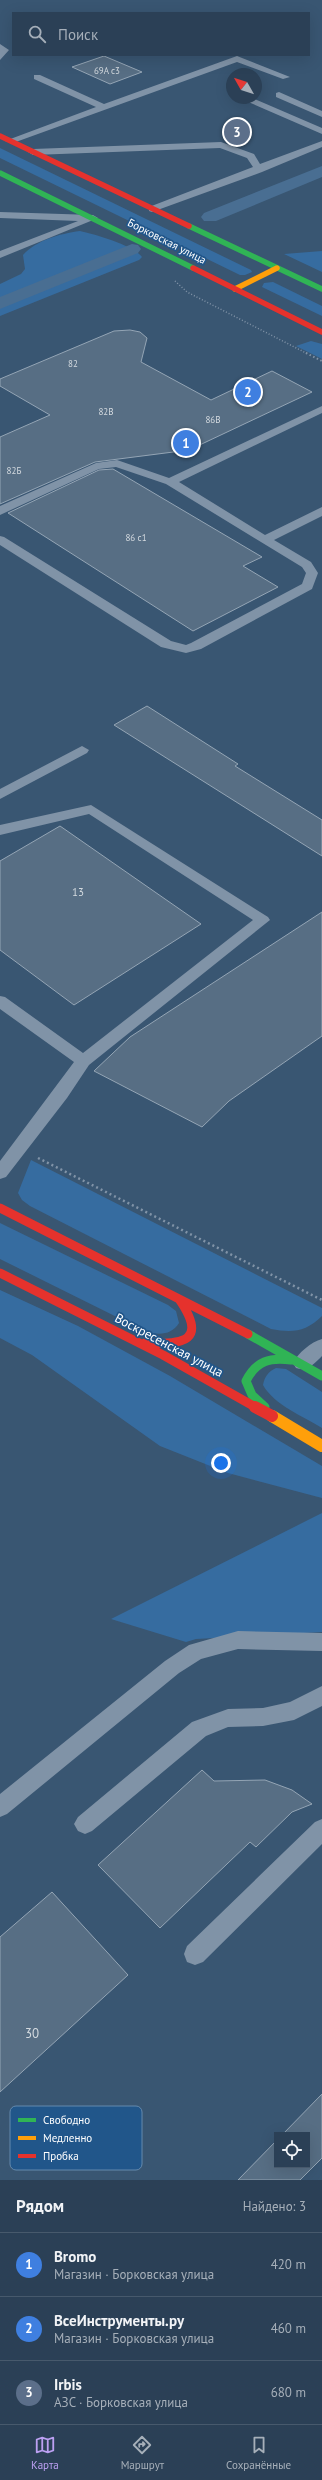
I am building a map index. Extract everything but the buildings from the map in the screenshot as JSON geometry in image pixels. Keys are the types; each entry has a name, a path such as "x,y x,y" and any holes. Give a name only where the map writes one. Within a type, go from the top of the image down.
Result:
{"main road":[{"name":"Борковская улица","path":"0,136 322,289"},
{"name":"Борковская улица","path":"0,173 322,332"},
{"path":"235,288 277,268"},
{"path":"0,1208 175,1295 302,1363 322,1376"},
{"name":"Воскресенская улица","path":"0,1274 138,1342 274,1415 322,1446"},
{"path":"138,1342 166,1346 183,1341 192,1334 195,1324 192,1312 175,1295"},
{"path":"274,1415 252,1395 246,1381 249,1371 257,1361 269,1357 302,1363"}],"lane":[{"path":"0,47 5,50 0,57"},
{"path":"10,141 237,59 286,77"},
{"path":"37,77 103,107"},
{"path":"279,95 322,114"},
{"path":"258,104 322,131"},
{"path":"152,209 259,170 322,144"},
{"path":"32,152 221,145 251,156 259,170"},
{"path":"0,215 92,218"},
{"path":"0,255 92,218"},
{"path":"170,482 322,409"},
{"path":"0,511 96,466 106,463 127,466 170,482 307,565 312,573 308,586 196,646 186,649 166,644 0,540"},
{"path":"266,539 322,511"},
{"path":"0,795 82,750"},
{"path":"0,830 91,809 263,920 83,1061 20,1149 0,1173"},
{"path":"0,1001 83,1061"},
{"path":"302,1363 322,1346"},
{"path":"0,1807 172,1667 196,1651 238,1640 322,1642"},
{"path":"85,1824 199,1729 228,1718 263,1717 294,1711 322,1696 322,1690"},
{"path":"195,1954 322,1828"}],"path":[{"path":"20,1149 322,1300"}],"shaded area":[{"path":"0,148 251,270 252,272 245,275 240,275 0,158"},
{"path":"80,231 122,244 142,257 139,260 0,316 0,284 21,274 25,269 23,255 35,245 49,238"},
{"path":"322,251 322,272 284,254"},
{"path":"273,282 322,306 322,316 262,287 264,283"},
{"path":"311,341 322,344 322,359 296,346"},
{"path":"31,1160 322,1308 322,1316 310,1325 298,1330 286,1331 271,1329 30,1206 22,1200 18,1193"},
{"path":"0,1223 168,1305 176,1311 179,1323 172,1330 164,1333 159,1334 145,1331 0,1259"},
{"path":"0,1290 78,1326 170,1376 322,1466 322,1498 228,1473 160,1446 32,1355 0,1338"},
{"path":"276,1368 286,1369 322,1392 322,1428 281,1404 268,1392 263,1385 264,1382 267,1375"},
{"path":"322,1513 322,1632 196,1639 186,1642 111,1619"}],"waterway":[{"path":"210,217 322,171"},
{"path":"0,304 132,249"}],"traffic: fast":[{"path":"0,173 193,268"},
{"path":"189,226 322,289"},
{"path":"248,1334 322,1376"},
{"path":"265,1407 252,1395 246,1381 254,1368 264,1361 269,1359 291,1360"}],"traffic: slow":[{"path":"235,289 277,268"},
{"path":"272,1416 322,1446"}],"traffic: jam":[{"path":"0,136 189,226"},
{"path":"193,268 322,332"},
{"path":"0,1208 175,1295 248,1334"},
{"path":"0,1273 163,1355 272,1416"},
{"path":"145,1343 171,1343 181,1341 189,1337 193,1331 193,1323 189,1312 179,1299"}],"place":[{"name":"Irbis","path":"237,132"},
{"name":"ВсеИнструменты.ру","path":"248,392"},
{"name":"Bromo","path":"186,443"}]}
